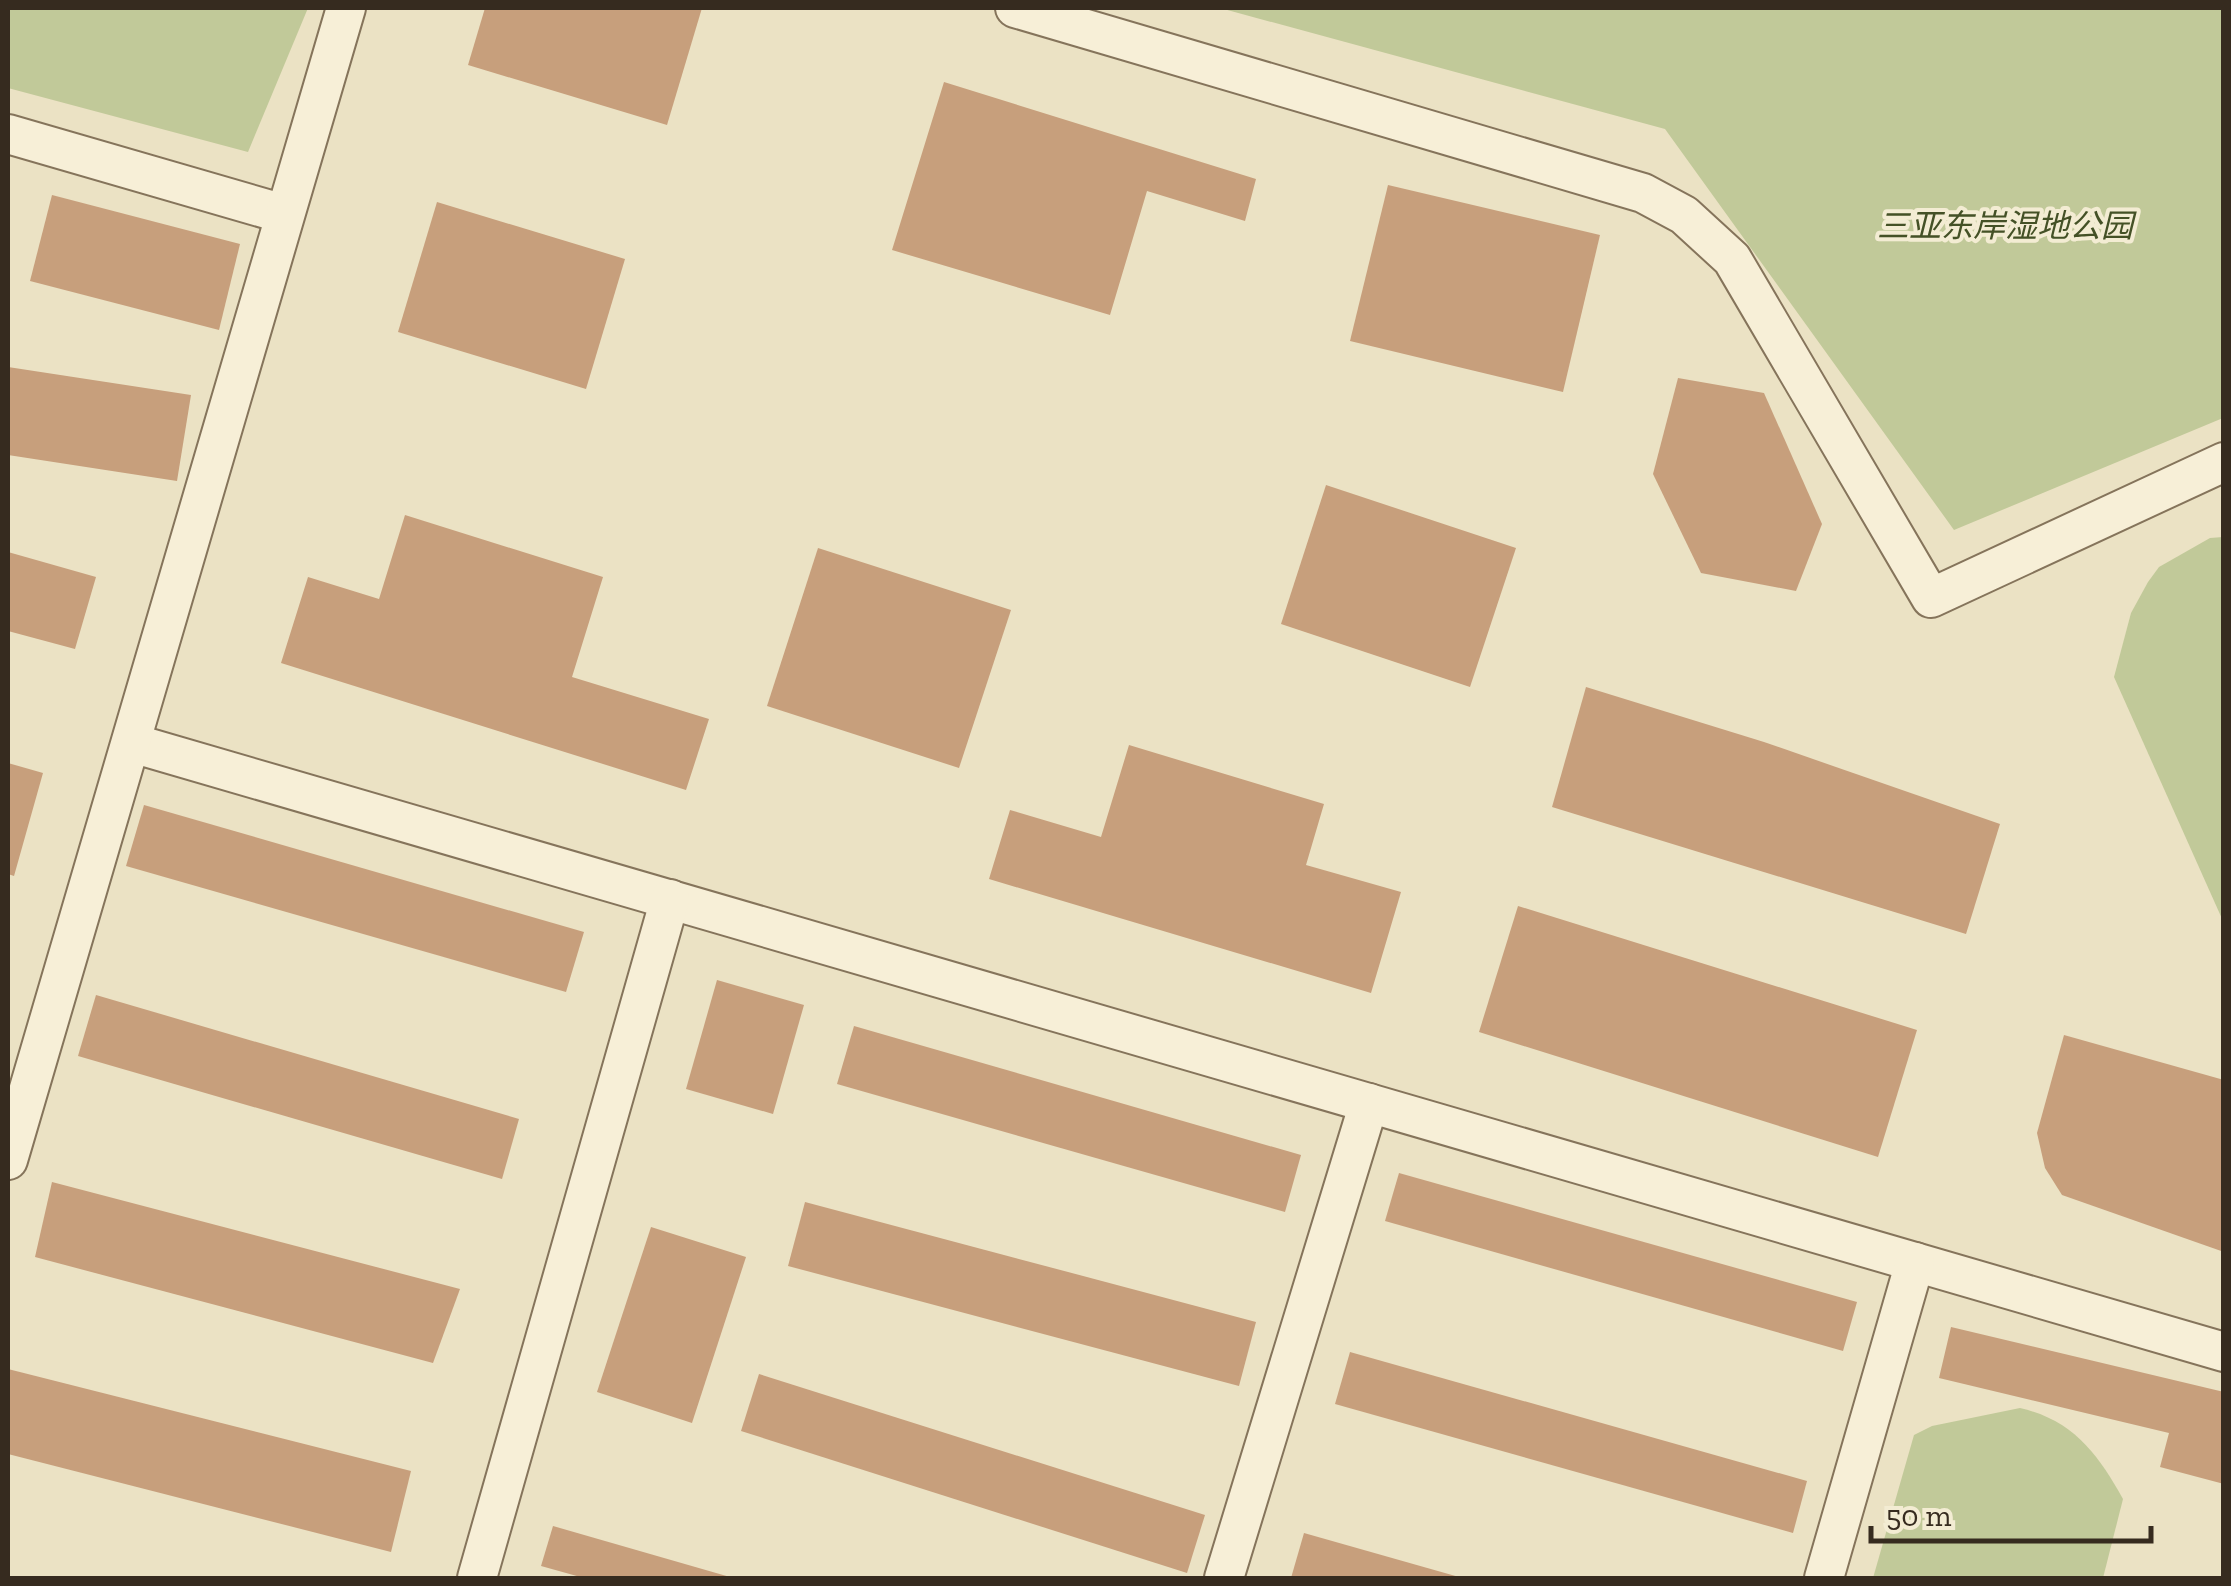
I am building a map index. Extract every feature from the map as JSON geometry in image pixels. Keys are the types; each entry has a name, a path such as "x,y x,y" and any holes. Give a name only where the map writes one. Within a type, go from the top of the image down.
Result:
{"street":[{"path":"8,1160 346,8"},
{"path":"1015,8 1643,193 1684,214 1732,259 1931,598 2224,462"},
{"path":"8,134 284,214"},
{"path":"132,743 2224,1352"},
{"path":"477,1578 670,899"},
{"path":"1224,1578 1368,1103"},
{"path":"1824,1578 1915,1262"}],"green space":[{"path":"8,8 308,8 248,152 8,88"},
{"name":"三亚东岸湿地公园","path":"1220,8 2223,8 2223,418 1954,530 1665,129"},
{"path":"2224,537 2223,921 2114,677 2131,613 2159,567 2210,538"},
{"path":"2020,1408 2055,1421 2082,1441 2123,1499 2103,1578 1873,1578 1914,1435 1932,1426"}],"building":[{"path":"485,8 702,8 667,125 468,65"},
{"path":"944,82 1256,179 1245,221 1147,191 1110,315 892,250"},
{"path":"1388,185 1600,235 1563,392 1350,341"},
{"path":"52,195 240,244 219,330 30,281"},
{"path":"437,202 625,259 586,389 398,332"},
{"path":"8,367 191,395 177,481 8,455"},
{"path":"1678,378 1764,393 1822,524 1796,591 1701,573 1653,474"},
{"path":"1326,485 1516,548 1470,687 1281,624"},
{"path":"405,515 603,577 572,677 709,719 686,790 281,663 308,577 379,599"},
{"path":"818,548 1011,610 959,768 767,706"},
{"path":"8,552 96,577 75,649 8,631"},
{"path":"1586,687 1764,742 2000,824 1966,934 1552,807"},
{"path":"1129,745 1324,804 1306,865 1401,892 1371,993 989,879 1010,810 1101,837"},
{"path":"8,763 43,773 14,876 8,874"},
{"path":"144,805 584,932 566,992 126,866"},
{"path":"1518,906 1917,1030 1878,1157 1479,1032"},
{"path":"717,980 804,1005 773,1114 686,1089"},
{"path":"96,995 519,1119 502,1179 78,1056"},
{"path":"854,1026 1301,1155 1285,1212 837,1084"},
{"path":"2064,1035 2224,1080 2224,1252 2062,1195 2045,1168 2037,1133"},
{"path":"1399,1173 1857,1302 1843,1351 1385,1221"},
{"path":"52,1182 460,1289 433,1363 35,1257"},
{"path":"805,1202 1256,1322 1239,1386 788,1266"},
{"path":"651,1227 746,1257 692,1423 597,1392"},
{"path":"1951,1327 2224,1392 2224,1484 2160,1467 2169,1433 1939,1378"},
{"path":"1350,1352 1807,1481 1793,1533 1335,1404"},
{"path":"8,1369 411,1471 391,1552 8,1454"},
{"path":"759,1374 1205,1515 1187,1573 741,1431"},
{"path":"553,1526 730,1578 584,1578 541,1566"},
{"path":"1304,1533 1459,1577 1291,1578"}]}
